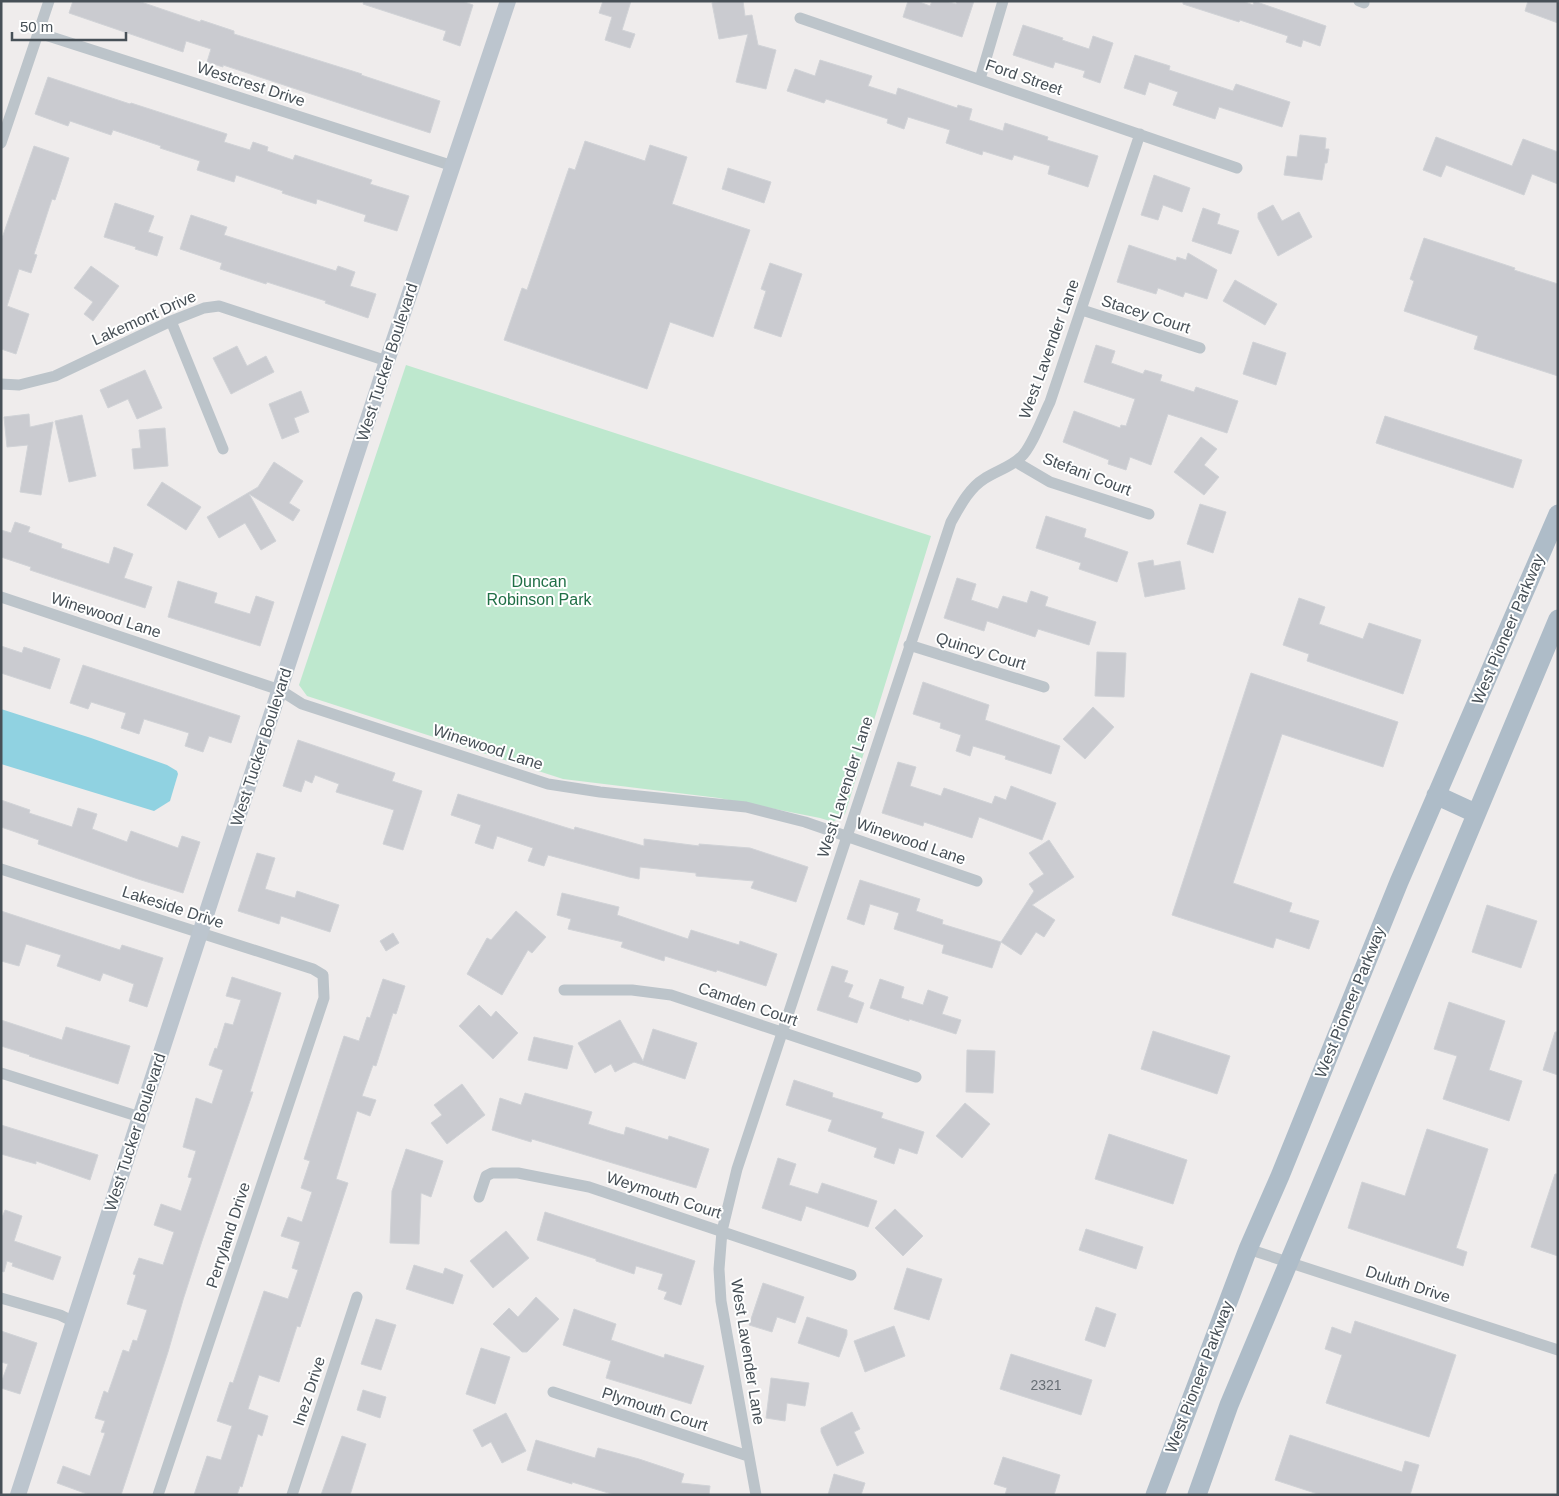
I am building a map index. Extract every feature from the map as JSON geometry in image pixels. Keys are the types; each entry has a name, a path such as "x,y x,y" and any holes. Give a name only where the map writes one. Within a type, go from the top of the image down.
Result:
{"main road":[{"name":"West Pioneer Parkway","path":"1155,1495 1248,1249 1280,1176 1436,795 1558,514"},
{"path":"1196,1495 1229,1405 1558,618"},
{"path":"1436,795 1476,813"}],"street":[{"path":"1,143 49,1"},
{"name":"West Tucker Boulevard","path":"18,1495 387,362 508,1"},
{"path":"980,80 1003,1"},
{"name":"Ford Street","path":"800,18 1237,168"},
{"name":"Westcrest Drive","path":"39,33 452,166"},
{"name":"West Lavender Lane","path":"756,1495 721,1301 719,1269 722,1231 737,1169 951,522 964,501 982,480 1016,462 1023,456 1050,402 1140,134"},
{"name":"Lakemont Drive","path":"1,384 19,385 55,376 171,322 204,308 219,306 387,362"},
{"name":"Stacey Court","path":"1082,310 1200,348"},
{"path":"171,322 223,449"},
{"name":"Stefani Court","path":"1016,462 1050,482 1149,514"},
{"name":"Winewood Lane","path":"1,597 280,690 302,704 548,784 600,792 746,807 805,822 977,881"},
{"name":"Quincy Court","path":"909,646 1044,687"},
{"name":"Lakeside Drive","path":"1,869 313,969 323,975 325,985"},
{"name":"Perryland Drive","path":"158,1495 324,998 325,985"},
{"name":"Camden Court","path":"564,990 632,990 670,995 916,1077"},
{"path":"1,1073 140,1117"},
{"name":"Weymouth Court","path":"479,1198 486,1176 492,1173 518,1173 589,1188 851,1275"},
{"name":"Duluth Drive","path":"1248,1249 1558,1350"},
{"name":"Inez Drive","path":"292,1495 357,1297"},
{"path":"1,1298 60,1315 74,1322"},
{"name":"Plymouth Court","path":"553,1392 748,1456"}],"green space":[{"name":"Duncan Robinson Park","path":"406,365 931,536 845,814 833,822 719,798 563,779 307,696 299,685"}],"water":[{"path":"1,709 167,765 177,771 178,774 170,801 154,811 1,764"}],"building":[{"path":"73,1 138,1 200,22 201,20 234,31 234,34 362,74 440,101 430,133 223,65 223,67 207,62 211,49 186,41 183,52 69,13"},
{"path":"364,1 462,1 473,5 460,46 443,40 446,31 363,4"},
{"path":"603,1 631,1 622,30 635,34 630,48 605,40 612,17 599,13"},
{"path":"743,1 745,16 752,15 758,45 776,50 766,89 736,82 748,34 719,39 712,3"},
{"path":"908,1 917,1 930,6 932,1 946,1 956,4 957,1 974,1 962,37 903,17"},
{"path":"1183,1 1243,1 1253,5 1254,1 1326,26 1320,46 1303,40 1301,47 1286,42 1288,36 1183,4"},
{"path":"1528,1 1558,1 1558,23 1525,11"},
{"path":"1023,25 1089,49 1093,36 1113,43 1100,83 1083,77 1085,71 1055,62 1053,68 1013,55"},
{"path":"1135,55 1170,66 1169,70 1233,91 1236,84 1290,102 1282,127 1219,107 1215,119 1173,105 1178,92 1149,82 1145,95 1124,88"},
{"path":"820,60 872,76 868,86 896,95 898,88 957,108 958,105 972,109 969,120 1003,131 1005,123 1048,137 1047,140 1098,156 1088,187 1048,174 1050,166 1014,155 1012,160 983,151 982,155 946,143 950,130 908,117 904,129 887,123 888,119 826,99 824,103 787,91 795,69 815,76"},
{"path":"48,77 227,134 224,142 250,150 253,142 268,147 267,151 293,160 295,155 372,180 370,184 409,196 397,231 364,221 366,215 317,199 316,204 236,175 234,182 197,170 200,161 113,130 111,135 70,121 68,126 35,114"},
{"path":"1300,135 1326,138 1325,149 1329,149 1322,180 1284,175 1287,156 1297,157"},
{"path":"1436,137 1512,166 1523,139 1558,152 1558,184 1532,174 1524,195 1446,165 1441,177 1423,170"},
{"path":"585,141 645,161 650,145 687,157 672,204 750,230 713,337 670,322 647,389 504,340 522,288 527,290 569,168 575,170"},
{"path":"34,146 69,158 55,200 52,199 34,254 37,255 31,273 19,269 7,306 29,314 16,354 1,349 1,241"},
{"path":"728,168 771,182 764,203 722,189"},
{"path":"1154,175 1190,188 1182,212 1163,205 1158,220 1141,215"},
{"path":"115,203 154,216 148,232 163,237 157,256 104,237"},
{"path":"1273,205 1282,221 1299,212 1312,237 1278,256 1258,218 1258,213"},
{"path":"1203,208 1220,214 1217,224 1239,231 1231,254 1192,241"},
{"path":"191,215 227,227 224,235 336,271 338,266 355,272 350,286 376,294 368,318 325,303 326,301 220,269 222,263 180,249"},
{"path":"1424,238 1558,284 1558,376 1474,349 1478,336 1404,311 1414,281 1410,279"},
{"path":"1129,245 1176,261 1177,257 1186,260 1188,253 1217,270 1207,299 1185,292 1183,297 1158,288 1156,294 1117,282"},
{"path":"770,263 802,274 781,337 754,328 766,291 761,289"},
{"path":"91,266 119,286 93,321 84,314 93,302 74,288"},
{"path":"1235,280 1277,304 1265,325 1223,301"},
{"path":"1253,342 1286,353 1276,385 1243,374"},
{"path":"1096,345 1115,351 1111,363 1143,374 1145,370 1162,375 1160,381 1194,392 1196,387 1238,401 1227,433 1168,414 1151,465 1130,457 1126,470 1108,464 1109,460 1063,442 1074,411 1120,428 1121,425 1126,426 1135,399 1084,382"},
{"path":"237,346 247,366 266,356 274,372 231,394 213,358"},
{"path":"145,370 162,408 137,419 128,399 108,408 100,390"},
{"path":"301,391 309,412 294,418 299,432 282,439 269,404"},
{"path":"29,414 30,427 53,422 41,495 20,492 28,445 7,447 4,417"},
{"path":"82,415 96,476 69,482 55,421"},
{"path":"1385,416 1522,460 1513,488 1376,443"},
{"path":"165,428 168,466 134,469 132,449 141,448 139,430"},
{"path":"1201,437 1217,449 1204,465 1219,477 1204,495 1174,472"},
{"path":"274,462 303,481 289,503 300,510 293,521 249,494 276,541 261,550 245,523 219,538 207,517 258,487"},
{"path":"162,482 201,507 186,530 147,505"},
{"path":"1200,504 1226,512 1213,553 1187,544"},
{"path":"1046,516 1086,529 1084,537 1128,552 1117,582 1079,569 1081,563 1036,548"},
{"path":"15,522 30,527 28,532 62,544 61,548 109,564 114,547 133,554 124,578 152,587 145,608 30,570 31,567 1,557 1,530 11,533"},
{"path":"1153,560 1154,566 1180,561 1185,589 1145,597 1138,563"},
{"path":"957,578 976,584 971,600 998,609 1003,596 1027,603 1031,591 1048,597 1045,606 1096,622 1089,645 1038,629 1035,637 987,621 984,631 944,618"},
{"path":"178,581 217,593 214,603 250,614 256,596 274,602 260,646 168,617"},
{"path":"1299,598 1325,607 1319,624 1363,639 1369,623 1421,640 1403,694 1307,661 1309,654 1283,645"},
{"path":"1,646 22,653 24,647 60,659 50,689 1,673"},
{"path":"1097,652 1126,653 1124,697 1095,696"},
{"path":"83,665 240,716 231,743 209,736 203,752 185,746 189,733 144,719 139,734 121,728 126,713 91,702 88,709 70,703"},
{"path":"1251,673 1398,722 1383,767 1282,734 1233,883 1292,903 1289,912 1319,921 1309,949 1276,938 1273,948 1172,915"},
{"path":"923,682 989,705 985,720 1060,746 1051,774 1005,759 1006,756 973,746 970,756 956,751 961,735 940,728 941,723 913,714"},
{"path":"1093,707 1114,727 1085,759 1063,739"},
{"path":"298,740 395,773 392,781 422,791 403,850 383,844 394,810 336,792 339,784 315,775 312,783 305,780 301,792 283,786"},
{"path":"898,762 916,767 910,786 941,796 944,788 992,804 995,796 1006,800 1011,786 1056,803 1042,840 979,817 972,838 924,822 923,826 882,813"},
{"path":"458,794 574,830 575,827 644,846 644,839 699,846 699,844 750,848 808,867 796,902 751,888 754,881 696,876 696,873 640,867 639,879 548,855 544,866 528,861 533,848 497,836 493,849 475,843 481,825 451,815"},
{"path":"1,800 30,810 29,813 72,827 78,808 97,814 92,829 127,842 131,831 178,848 182,836 200,842 183,893 38,844 39,840 1,827"},
{"path":"1049,840 1074,877 1032,905 1055,920 1044,937 1036,932 1021,955 1001,942 1034,891 1029,884 1044,874 1029,853"},
{"path":"257,853 275,858 265,889 295,898 297,891 339,905 330,932 281,916 279,924 238,911"},
{"path":"860,880 920,899 916,911 943,920 942,924 1001,942 992,968 942,953 944,945 894,929 899,913 870,904 864,925 847,919"},
{"path":"562,893 619,907 617,915 688,939 691,930 739,945 740,941 777,954 766,986 665,956 664,961 621,947 623,942 568,929 571,919 557,915"},
{"path":"1487,905 1537,921 1521,968 1472,952"},
{"path":"1,911 120,950 122,945 163,958 147,1007 129,1001 134,984 103,973 100,981 57,966 61,955 26,944 19,966 1,961"},
{"path":"516,911 546,937 532,953 528,950 502,995 467,974 487,938 491,940"},
{"path":"393,933 399,943 386,951 380,941"},
{"path":"832,966 848,971 844,982 853,985 848,997 864,1003 857,1023 817,1010"},
{"path":"232,977 281,993 250,1092 253,1092 202,1241 121,1495 90,1495 57,1483 63,1466 90,1476 105,1433 101,1432 105,1421 95,1418 104,1391 108,1393 123,1350 129,1352 133,1340 137,1341 147,1310 127,1304 136,1275 133,1274 139,1258 163,1265 174,1232 154,1225 161,1204 181,1211 192,1178 188,1177 196,1151 183,1147 196,1098 212,1104 223,1070 209,1065 215,1048 217,1049 225,1023 233,1025 241,1000 226,996"},
{"path":"383,979 405,986 396,1014 393,1013 376,1066 373,1065 362,1096 376,1100 370,1116 357,1111 336,1179 348,1183 300,1327 297,1326 279,1382 259,1375 248,1409 268,1416 262,1436 258,1434 242,1487 240,1486 237,1495 194,1495 207,1456 221,1460 232,1426 217,1421 230,1382 233,1383 264,1291 288,1299 298,1270 292,1268 300,1242 281,1236 288,1217 302,1222 312,1192 301,1188 310,1161 304,1159 344,1036 359,1041 367,1017 370,1018"},
{"path":"880,979 904,987 901,998 923,1005 928,990 948,997 942,1014 961,1020 956,1034 870,1008"},
{"path":"1449,1002 1505,1021 1489,1070 1522,1081 1509,1121 1443,1099 1457,1056 1434,1049"},
{"path":"479,1005 491,1017 496,1011 518,1033 493,1059 459,1026"},
{"path":"1,1020 62,1040 66,1027 130,1046 118,1084 1,1046"},
{"path":"620,1020 643,1061 653,1029 697,1043 685,1079 634,1062 615,1072 611,1064 595,1073 578,1043"},
{"path":"1153,1031 1230,1056 1217,1094 1141,1069"},
{"path":"1555,1032 1558,1032 1558,1075 1543,1070"},
{"path":"534,1037 573,1046 567,1069 528,1060"},
{"path":"967,1050 995,1051 993,1093 966,1092"},
{"path":"794,1080 833,1093 832,1097 883,1113 881,1118 924,1132 917,1154 899,1148 894,1164 874,1157 877,1148 828,1131 832,1120 786,1105"},
{"path":"462,1084 485,1115 447,1144 431,1123 442,1115 434,1105"},
{"path":"525,1093 592,1112 588,1124 613,1132 624,1135 626,1127 668,1140 669,1136 709,1149 696,1188 532,1139 531,1142 492,1130 500,1098 521,1105"},
{"path":"965,1103 990,1124 962,1158 936,1136"},
{"path":"1,1125 98,1155 90,1180 36,1161 36,1164 1,1154"},
{"path":"1427,1129 1488,1149 1456,1248 1467,1252 1463,1266 1348,1228 1362,1182 1405,1196"},
{"path":"1109,1134 1187,1160 1173,1204 1095,1179"},
{"path":"406,1149 443,1161 431,1197 421,1193 419,1244 390,1243 392,1191"},
{"path":"778,1158 796,1164 789,1185 818,1194 822,1183 877,1201 868,1227 806,1206 801,1221 762,1208"},
{"path":"1555,1174 1558,1174 1558,1256 1531,1247"},
{"path":"895,1209 923,1236 903,1256 875,1228"},
{"path":"5,1210 22,1216 14,1241 61,1257 53,1280 12,1266 13,1263 7,1261 4,1272 1,1271 1,1220"},
{"path":"545,1212 695,1261 681,1305 664,1299 667,1292 658,1289 663,1274 636,1266 634,1274 596,1261 596,1259 537,1240"},
{"path":"1086,1229 1143,1247 1136,1269 1079,1250"},
{"path":"506,1231 529,1258 493,1288 470,1261"},
{"path":"414,1265 443,1274 445,1268 463,1275 453,1304 406,1289"},
{"path":"907,1268 942,1279 929,1320 894,1309"},
{"path":"763,1283 804,1297 795,1323 777,1317 772,1332 749,1325"},
{"path":"536,1297 559,1319 527,1352 522,1352 493,1324 509,1308 518,1317"},
{"path":"1096,1307 1116,1314 1105,1347 1085,1340"},
{"path":"574,1309 616,1324 611,1340 664,1358 665,1354 704,1366 691,1404 606,1378 611,1361 563,1345"},
{"path":"807,1317 847,1330 839,1357 798,1343"},
{"path":"376,1319 396,1325 381,1370 361,1364"},
{"path":"1355,1321 1456,1355 1429,1437 1326,1403 1342,1355 1325,1349 1332,1327 1351,1334"},
{"path":"894,1326 905,1356 865,1372 854,1341"},
{"path":"1,1331 37,1343 20,1394 1,1388 8,1364 1,1362"},
{"path":"481,1348 510,1357 495,1404 466,1394"},
{"path":"1011,1354 1092,1380 1081,1415 1000,1389"},
{"path":"771,1378 809,1383 805,1406 787,1403 785,1421 766,1418"},
{"path":"363,1390 386,1397 380,1418 357,1410"},
{"path":"852,1412 860,1429 854,1432 864,1453 837,1466 821,1432 821,1428"},
{"path":"506,1413 526,1451 502,1463 491,1442 482,1447 473,1430"},
{"path":"1290,1435 1402,1472 1405,1461 1419,1465 1410,1495 1321,1495 1275,1480"},
{"path":"342,1436 366,1444 350,1495 321,1495"},
{"path":"536,1440 595,1458 598,1448 639,1459 684,1474 681,1483 710,1486 709,1495 615,1495 527,1470"},
{"path":"1003,1457 1060,1475 1054,1495 1005,1495 1007,1488 994,1484"},
{"path":"834,1474 865,1483 861,1495 828,1495"}]}
